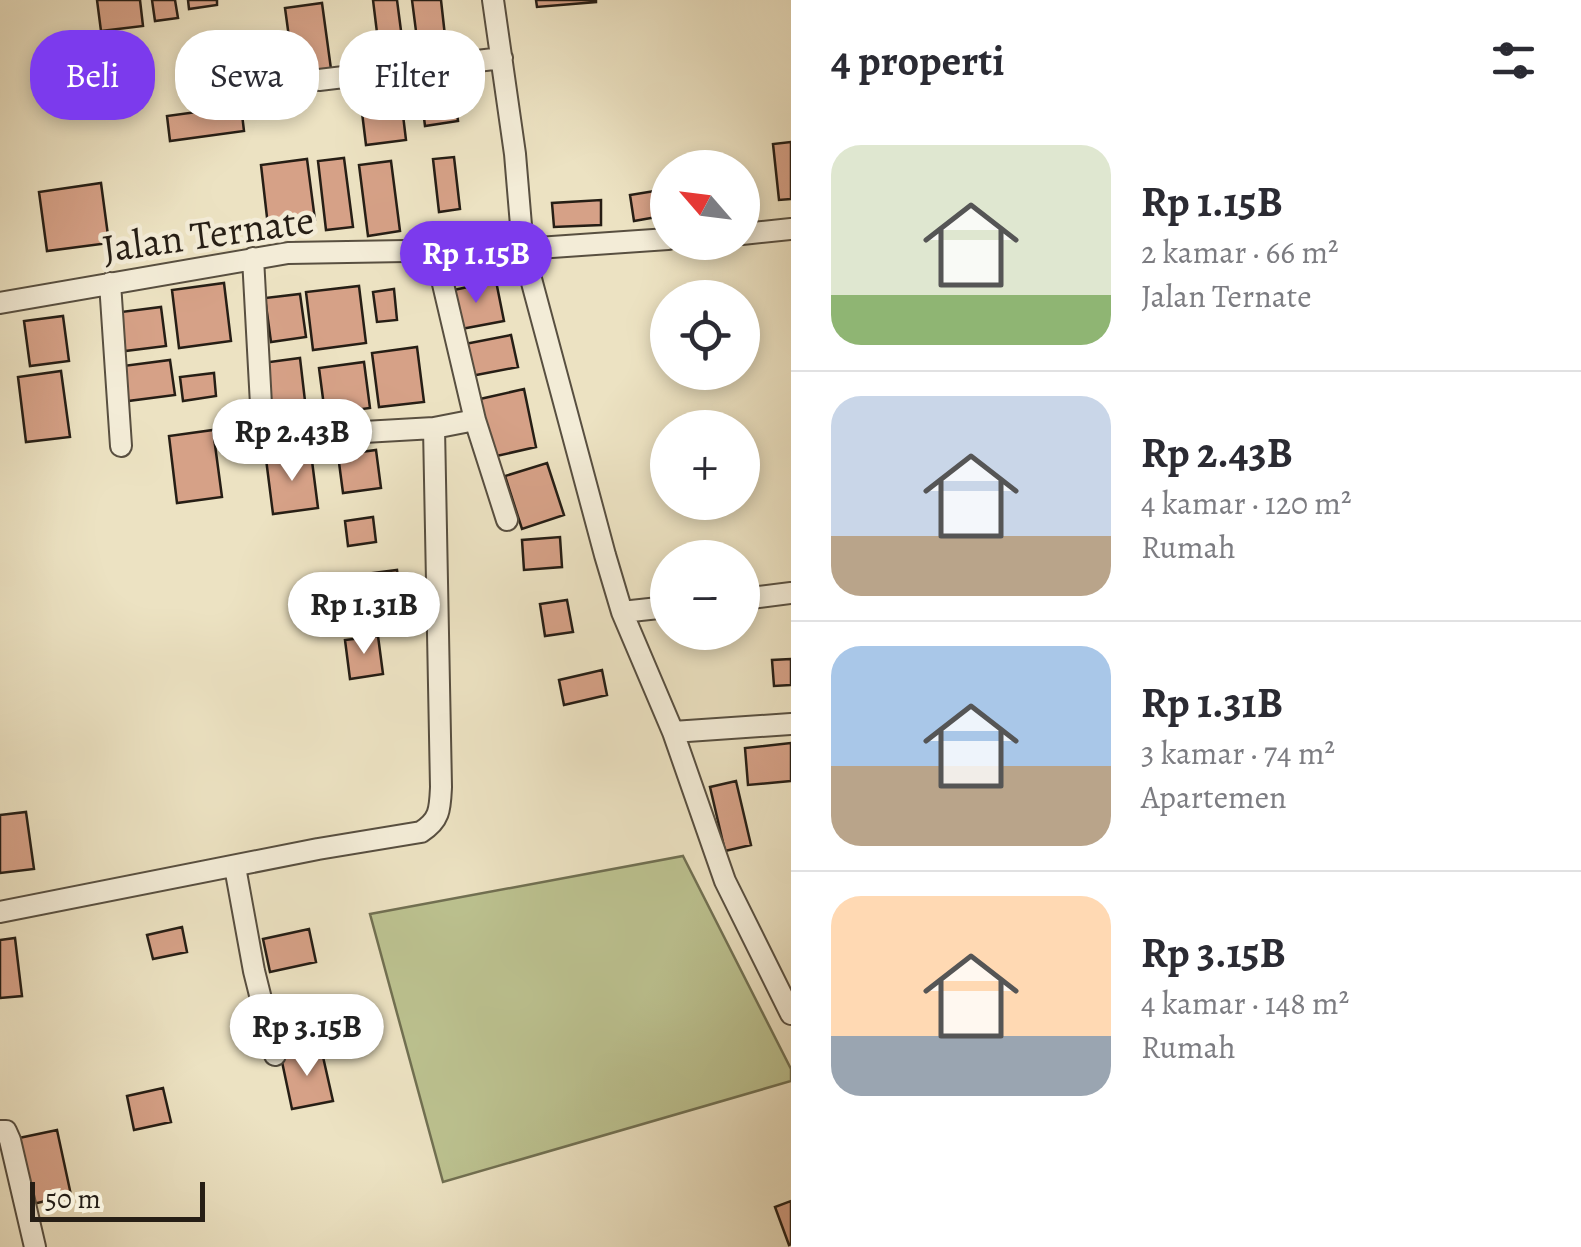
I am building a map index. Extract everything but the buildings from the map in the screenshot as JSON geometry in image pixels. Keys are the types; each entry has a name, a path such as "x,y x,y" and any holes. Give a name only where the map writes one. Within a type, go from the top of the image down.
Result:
{"street":[{"path":"493,0 523,249 622,612 673,732 725,880 791,1014"},
{"path":"319,80 502,58"},
{"path":"760,232 791,228"},
{"name":"Jalan Ternate","path":"0,303 253,258 352,250 523,249 650,240"},
{"path":"435,250 475,420 507,520"},
{"path":"253,258 262,423 266,434 276,437 434,428 475,420"},
{"path":"110,284 121,446"},
{"path":"0,912 421,832 434,824 440,814 434,428"},
{"path":"760,597 791,593"},
{"path":"622,612 650,609"},
{"path":"673,732 791,724"},
{"path":"236,867 254,971 275,1055"},
{"path":"0,1131 6,1130 10,1140 35,1247"}],"green space":[{"path":"683,856 791,1069 791,1081 443,1182 370,914"}]}
